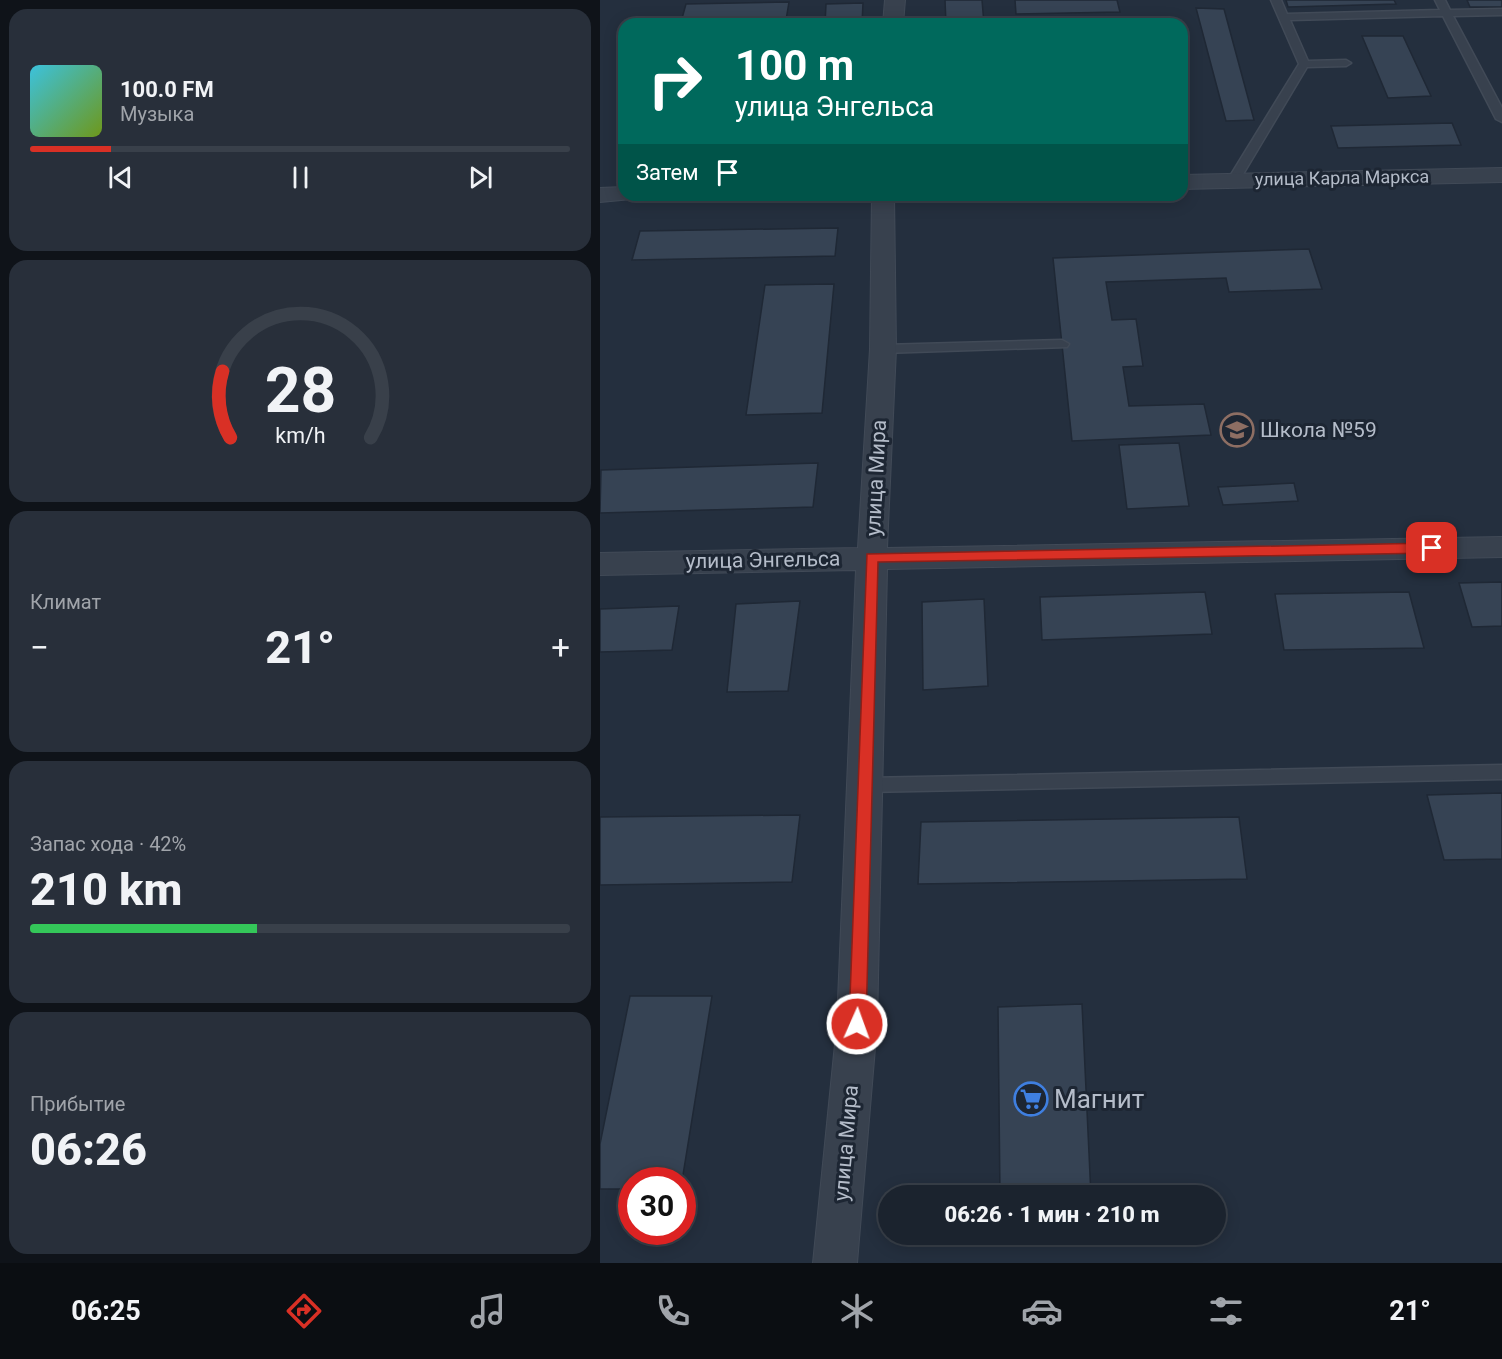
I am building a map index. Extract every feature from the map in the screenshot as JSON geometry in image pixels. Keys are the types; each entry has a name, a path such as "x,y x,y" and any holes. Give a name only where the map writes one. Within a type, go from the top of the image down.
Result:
{"street":[{"path":"894,18 895,0"},
{"name":"улица Карла Маркса","path":"1188,182 1502,175"},
{"path":"600,195 618,194"},
{"name":"улица Мира","path":"835,1263 857,1024 872,557 883,349 883,201"},
{"name":"улица Энгельса","path":"600,564 872,557 1502,547"}],"lane":[{"path":"1276,0 1304,64"},
{"path":"1440,0 1502,119"},
{"path":"1284,17 1502,12"},
{"path":"1304,64 1346,63"},
{"path":"1233,181 1304,64"},
{"path":"883,349 1062,344"},
{"path":"865,785 1502,772"}],"building":[{"path":"945,0 982,0 984,18 946,18"},
{"path":"1015,0 1117,0 1120,12 1016,14"},
{"path":"1286,0 1394,0 1396,4 1288,7"},
{"path":"1467,0 1502,0 1502,7 1470,7"},
{"path":"789,2 786,18 682,18 686,4"},
{"path":"863,3 862,18 825,18 826,4"},
{"path":"1196,8 1224,9 1254,120 1226,121"},
{"path":"1362,36 1403,36 1431,96 1388,98"},
{"path":"1452,123 1461,145 1338,148 1331,126"},
{"path":"838,228 835,256 632,260 640,231"},
{"path":"1309,249 1322,289 1229,292 1226,278 1106,282 1112,320 1136,319 1143,366 1123,367 1129,406 1204,404 1211,435 1072,441 1053,258"},
{"path":"834,284 822,413 746,415 765,285"},
{"path":"1179,443 1189,506 1127,509 1119,445"},
{"path":"818,463 813,507 600,513 601,470"},
{"path":"1294,483 1298,501 1223,505 1218,487"},
{"path":"1502,582 1502,626 1472,627 1459,583"},
{"path":"1205,592 1212,634 1042,640 1040,597"},
{"path":"1409,592 1424,648 1284,650 1275,594"},
{"path":"984,599 988,686 923,690 922,602"},
{"path":"800,601 788,691 727,692 736,604"},
{"path":"679,606 672,650 600,652 600,609"},
{"path":"1502,793 1502,859 1444,860 1427,795"},
{"path":"800,815 792,882 600,885 600,817"},
{"path":"1239,817 1247,879 918,884 921,822"},
{"path":"630,996 712,996 684,1167 618,1167 618,1189 600,1189 600,1144"},
{"path":"1082,1004 1090,1185 1000,1185 998,1007"}],"place":[{"name":"Школа №59","path":"1237,430"},
{"name":"Магнит","path":"1031,1099"}],"route":[{"path":"857,1024 872,557 1432,548"}]}
